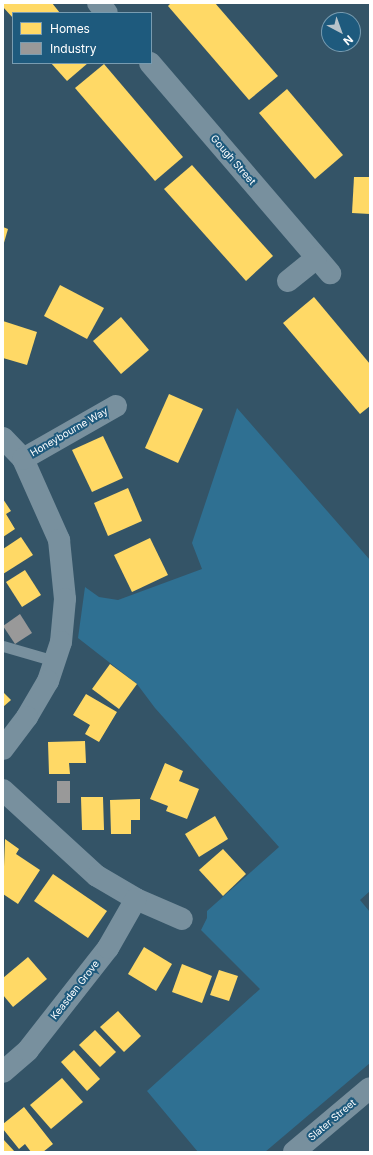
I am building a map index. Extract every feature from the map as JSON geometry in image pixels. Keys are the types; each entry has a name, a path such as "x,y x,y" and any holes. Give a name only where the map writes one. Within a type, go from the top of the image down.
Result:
{"street":[{"path":"98,3 106,12"},
{"name":"Gough Street","path":"151,64 323,266 288,281"},
{"name":"Honeybourne Way","path":"22,459 116,406"},
{"name":"Honeybourne Way","path":"3,438 22,459 59,540 65,599 61,642 48,681 28,717 3,749"},
{"path":"3,790 97,876 136,899 182,919"},
{"name":"Keasden Grove","path":"3,1072 28,1050 108,948 136,899"},
{"name":"Slater Street","path":"294,1152 370,1088"}],"lane":[{"path":"3,646 54,661"}],"shaded area":[{"path":"237,408 370,560 370,891 360,900 370,912 370,1063 265,1152 198,1152 147,1091 260,989 201,930 207,918 207,911 279,847 155,708 137,684 78,638 85,587 99,597 118,600 202,569 192,543"}],"building: Homes":[{"path":"3,3 52,3 59,12 12,12 12,17 3,7"},
{"path":"171,3 215,3 278,76 249,100 168,6"},
{"path":"52,64 87,64 67,81"},
{"path":"104,64 183,157 155,181 75,88"},
{"path":"287,89 343,155 315,179 259,113"},
{"path":"192,165 273,256 246,281 164,189"},
{"path":"354,177 370,177 370,214 352,213"},
{"path":"3,227 8,229 3,246"},
{"path":"60,285 104,308 87,339 44,316"},
{"path":"314,297 370,364 370,406 360,414 283,323"},
{"path":"121,317 149,350 121,374 93,341"},
{"path":"3,321 37,332 27,365 3,358"},
{"path":"169,394 203,409 178,463 145,448"},
{"path":"103,436 123,478 92,492 72,450"},
{"path":"128,488 142,521 108,536 94,503"},
{"path":"3,499 11,511 6,514 15,529 3,537"},
{"path":"21,537 33,555 3,574 3,549"},
{"path":"150,538 168,575 132,592 114,555"},
{"path":"25,570 41,595 22,607 6,582"},
{"path":"110,664 137,684 119,709 92,689"},
{"path":"3,692 11,700 3,707"},
{"path":"86,694 117,712 99,742 85,734 90,725 73,715"},
{"path":"85,741 86,763 69,763 70,774 49,774 48,742"},
{"path":"165,763 183,771 179,781 199,789 187,819 166,811 168,806 150,799"},
{"path":"81,797 103,797 104,830 82,830"},
{"path":"140,799 140,820 131,820 131,834 111,834 110,800"},
{"path":"215,816 228,839 199,857 185,834"},
{"path":"5,839 19,849 16,854 40,870 18,904 3,894"},
{"path":"223,849 246,874 223,896 199,870"},
{"path":"53,874 107,911 88,938 34,901"},
{"path":"144,947 172,964 156,991 128,974"},
{"path":"28,957 47,979 13,1007 3,995 3,978"},
{"path":"182,964 212,976 202,1003 172,992"},
{"path":"219,970 238,976 229,1001 210,995"},
{"path":"118,1011 141,1036 124,1052 100,1027"},
{"path":"95,1030 116,1052 100,1067 79,1045"},
{"path":"74,1050 100,1079 87,1091 61,1062"},
{"path":"62,1078 83,1102 51,1129 30,1105"},
{"path":"24,1107 53,1144 43,1152 31,1152 25,1144 19,1149 3,1129 3,1124"},
{"path":"3,1139 15,1152 3,1152"}],"building: Industry":[{"path":"20,614 32,633 15,644 3,626"},
{"path":"57,781 70,781 70,803 57,803"}]}
